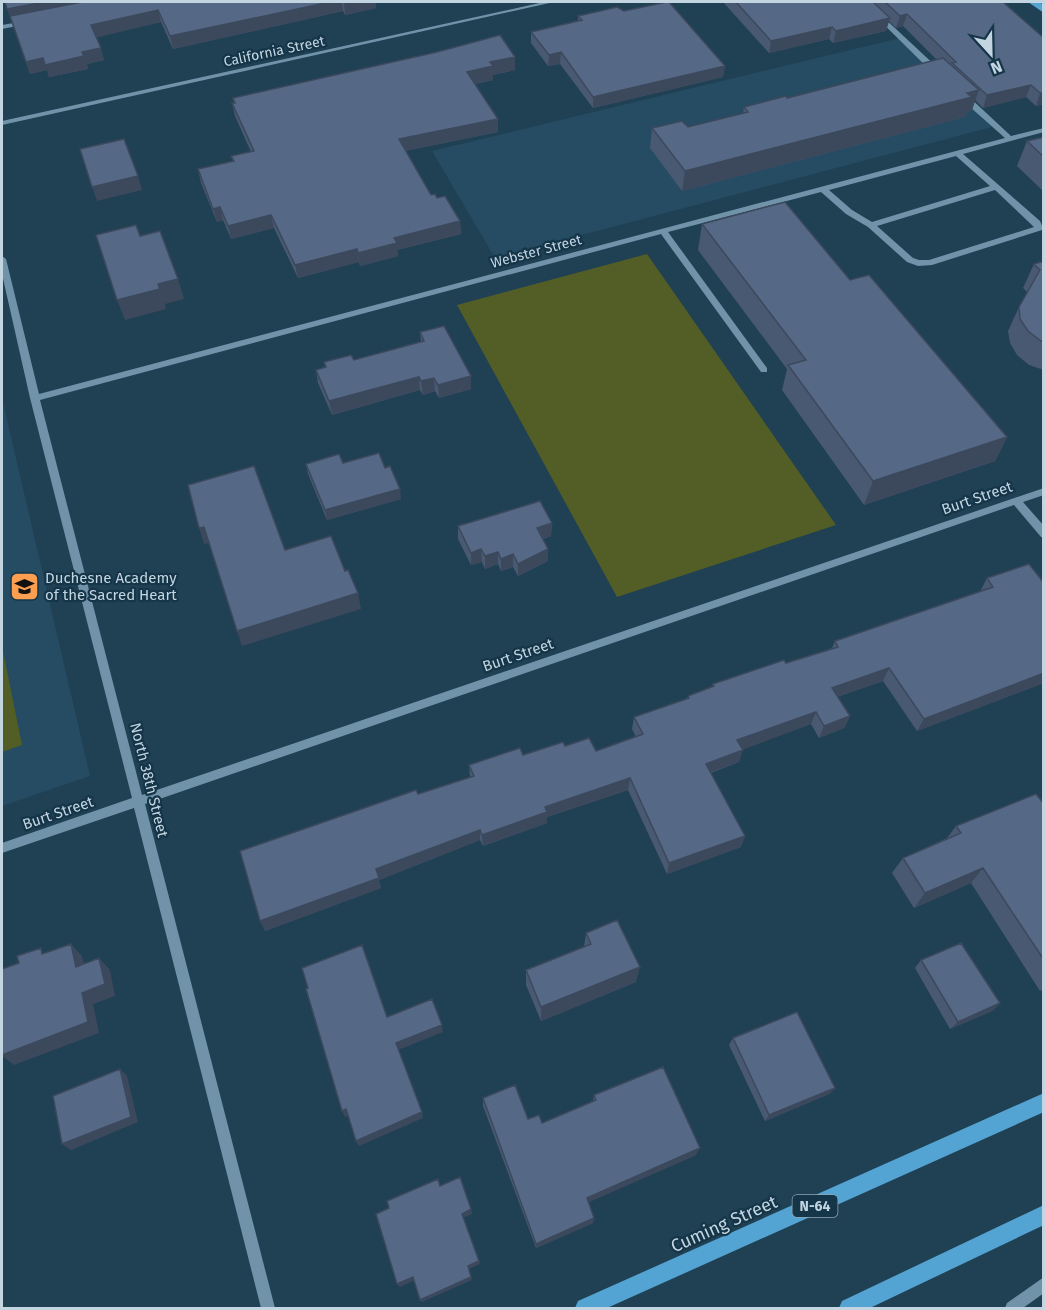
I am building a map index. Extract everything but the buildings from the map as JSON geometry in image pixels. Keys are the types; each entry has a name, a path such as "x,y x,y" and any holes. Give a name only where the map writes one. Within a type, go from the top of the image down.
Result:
{"main road":[{"path":"1033,2 1044,10"},
{"name":"Cuming Street","path":"585,1308 1044,1102"},
{"path":"857,1307 1044,1215"}],"street":[{"name":"California Street","path":"2,123 551,2"},
{"path":"864,2 942,77"},
{"path":"2,27 36,20"},
{"path":"959,92 1010,139"},
{"name":"Webster Street","path":"35,398 1044,130"},
{"path":"823,189 849,212 871,225 910,260 918,263 929,263 1039,228 1037,223 958,153"},
{"path":"871,225 995,188"},
{"path":"663,231 764,370"},
{"name":"North 38th Street","path":"2,259 35,398 268,1308"},
{"name":"Burt Street","path":"2,848 1044,491"},
{"path":"1016,500 1044,534"},
{"path":"1012,1308 1044,1284"}],"shaded area":[{"path":"900,38 992,127 495,258 432,151"},
{"name":"Duchesne Academy of the Sacred Heart","path":"2,398 90,776 2,806"}],"green space":[{"path":"647,254 836,525 617,597 457,305"},
{"path":"2,646 22,745 2,752"}],"place":[{"name":"Duchesne Academy of the Sacred Heart","path":"24,587"}]}
